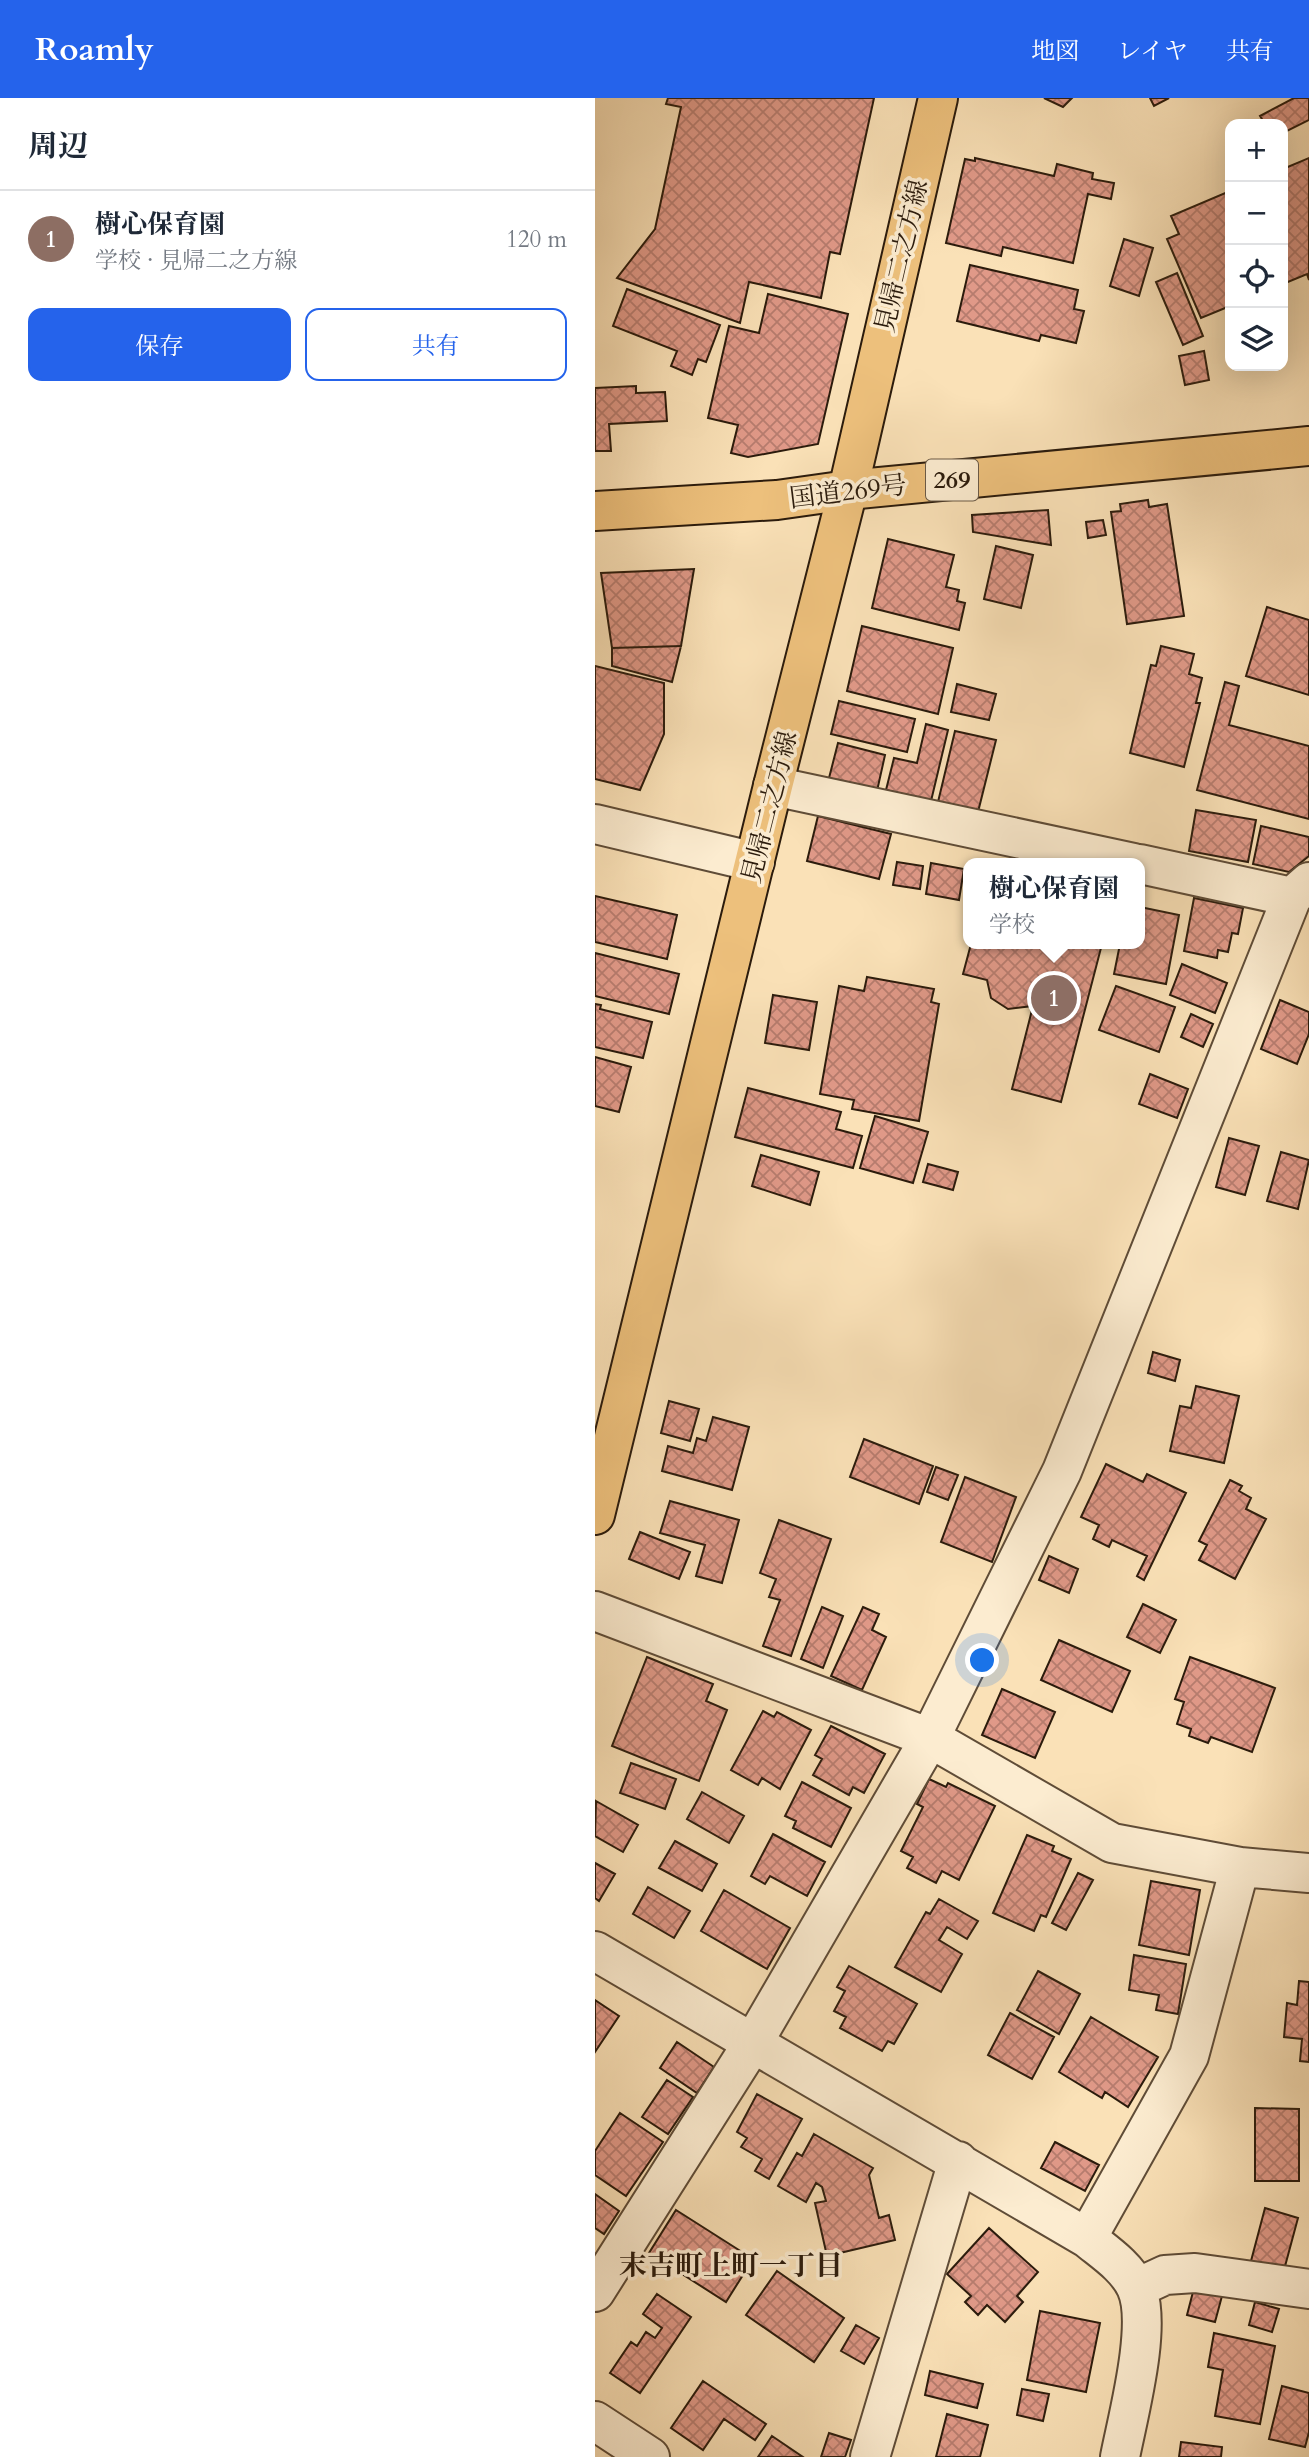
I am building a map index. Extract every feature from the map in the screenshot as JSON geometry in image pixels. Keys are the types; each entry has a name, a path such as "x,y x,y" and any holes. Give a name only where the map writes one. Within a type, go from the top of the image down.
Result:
{"main road":[{"name":"見帰二之方線","path":"595,1515 848,490 938,98"},
{"name":"国道269号","path":"595,512 777,500 848,490 1309,446"}],"street":[{"path":"773,786 1111,858"},
{"path":"595,824 755,862"},
{"path":"595,2292 754,2041 930,1738 1062,1471 1301,889 1145,865"},
{"path":"595,1611 930,1738 1112,1843 1240,1867 1309,1873"},
{"path":"1087,2238 1189,2056 1240,1867"},
{"path":"595,1951 754,2041 1087,2238 1123,2267 1137,2288 1143,2334 1120,2457"},
{"path":"870,2457 958,2161"},
{"path":"1137,2288 1164,2275 1195,2273 1309,2289"},
{"path":"595,2421 650,2457"}],"building":[{"path":"668,98 874,98 840,254 830,252 821,298 749,282 740,323 617,278 655,229 681,107 666,104"},
{"path":"1044,98 1072,98 1063,107"},
{"path":"1150,98 1169,98 1154,106"},
{"path":"1294,98 1309,98 1309,120 1288,130 1288,119 1262,119 1260,116"},
{"path":"975,158 1054,176 1057,164 1093,173 1092,179 1114,183 1111,199 1088,194 1073,263 1003,247 1001,256 946,243 965,159 975,161"},
{"path":"1309,158 1309,280 1307,274 1288,282 1288,167"},
{"path":"1225,193 1225,308 1201,318 1167,239 1179,234 1171,216"},
{"path":"1124,239 1153,248 1139,296 1110,286"},
{"path":"970,265 1078,290 1074,309 1084,311 1076,343 1041,335 1039,341 957,321"},
{"path":"1177,273 1203,336 1183,345 1156,282"},
{"path":"627,289 720,325 706,362 698,359 692,375 671,366 677,351 613,326"},
{"path":"768,294 848,314 818,444 748,457 731,453 738,425 708,418 729,326 759,333"},
{"path":"1204,351 1209,380 1185,385 1179,356"},
{"path":"636,386 636,393 665,392 667,421 609,424 611,451 595,451 595,388"},
{"path":"1148,500 1149,507 1167,504 1184,616 1127,624 1111,512 1121,511 1120,504"},
{"path":"1048,510 1051,545 973,532 972,515"},
{"path":"1103,520 1106,535 1088,538 1086,522"},
{"path":"888,539 954,555 946,587 959,590 957,601 965,603 959,630 872,608"},
{"path":"996,546 1033,555 1021,608 984,599"},
{"path":"694,569 681,646 612,648 601,573"},
{"path":"1267,607 1309,620 1309,695 1246,676"},
{"path":"862,626 953,648 938,714 847,691"},
{"path":"681,646 672,682 612,666 612,648"},
{"path":"1161,646 1194,654 1189,674 1202,678 1196,703 1200,703 1184,767 1130,753 1151,665 1156,666"},
{"path":"595,666 664,683 664,734 640,790 595,779"},
{"path":"1225,682 1239,686 1229,725 1309,746 1309,819 1197,790"},
{"path":"957,684 996,694 989,720 951,712"},
{"path":"839,701 915,719 907,752 831,734"},
{"path":"926,724 948,730 931,801 886,790 894,758 917,763"},
{"path":"955,731 996,740 978,812 938,802"},
{"path":"838,743 885,755 877,791 829,778"},
{"path":"1196,810 1256,820 1248,862 1189,851"},
{"path":"818,816 891,834 879,879 807,861"},
{"path":"1261,826 1309,837 1309,856 1289,872 1253,864"},
{"path":"897,862 923,866 920,889 893,885"},
{"path":"931,863 963,869 959,900 926,894"},
{"path":"595,896 677,915 667,959 595,942"},
{"path":"1194,898 1243,908 1238,934 1232,933 1228,952 1218,950 1217,958 1184,951"},
{"path":"1145,908 1179,915 1166,984 1114,974 1119,949 1145,949"},
{"path":"970,949 1101,949 1061,1102 1012,1089 1033,1006 1008,1009 991,998 987,980 963,974"},
{"path":"595,953 679,974 669,1014 595,996"},
{"path":"1182,964 1227,983 1215,1013 1170,995"},
{"path":"867,977 934,989 931,1002 939,1004 919,1121 852,1109 854,1100 820,1094 839,986 864,991"},
{"path":"1116,986 1175,1007 1159,1052 1099,1030"},
{"path":"773,995 817,1002 809,1050 765,1043"},
{"path":"1280,1000 1309,1012 1309,1034 1297,1064 1261,1049"},
{"path":"595,1004 601,1005 600,1009 652,1022 643,1058 595,1047"},
{"path":"1191,1014 1213,1024 1203,1047 1181,1037"},
{"path":"595,1057 631,1067 619,1112 595,1106"},
{"path":"1150,1074 1188,1089 1177,1118 1139,1104"},
{"path":"748,1088 841,1112 836,1129 862,1136 853,1168 735,1137"},
{"path":"875,1116 928,1132 913,1183 860,1168"},
{"path":"1229,1138 1259,1146 1245,1195 1216,1187"},
{"path":"1281,1152 1309,1160 1298,1209 1267,1201"},
{"path":"761,1155 819,1172 810,1205 752,1186"},
{"path":"928,1164 958,1172 953,1190 923,1182"},
{"path":"1153,1352 1180,1360 1175,1381 1148,1373"},
{"path":"1196,1386 1239,1396 1224,1463 1170,1451 1180,1406 1191,1408"},
{"path":"669,1401 699,1409 690,1441 661,1433"},
{"path":"713,1417 749,1427 732,1490 662,1471 668,1446 693,1453 697,1438 706,1441"},
{"path":"864,1439 933,1466 919,1504 850,1477"},
{"path":"1106,1464 1143,1482 1147,1474 1186,1493 1144,1580 1137,1576 1147,1556 1112,1540 1109,1547 1093,1539 1099,1525 1081,1517"},
{"path":"936,1467 958,1475 948,1500 927,1492"},
{"path":"965,1477 1016,1497 992,1562 941,1542"},
{"path":"1230,1480 1242,1486 1239,1491 1251,1498 1246,1509 1266,1519 1235,1579 1199,1560 1207,1545 1199,1541"},
{"path":"670,1501 739,1520 722,1583 696,1576 705,1545 660,1533"},
{"path":"779,1520 831,1539 791,1656 763,1646 780,1600 769,1597 776,1579 760,1573"},
{"path":"640,1532 690,1552 679,1579 629,1559"},
{"path":"1049,1556 1078,1569 1069,1593 1039,1580"},
{"path":"1143,1604 1176,1620 1160,1653 1127,1637"},
{"path":"822,1607 843,1616 823,1668 801,1659"},
{"path":"863,1607 879,1614 872,1630 886,1637 862,1690 831,1676"},
{"path":"1059,1640 1130,1671 1112,1712 1041,1680"},
{"path":"647,1657 713,1684 706,1701 727,1710 699,1781 612,1746"},
{"path":"1190,1657 1275,1688 1252,1752 1211,1737 1208,1743 1189,1736 1191,1729 1177,1724 1184,1702 1175,1699"},
{"path":"1002,1689 1055,1712 1035,1758 982,1735"},
{"path":"763,1711 774,1717 777,1712 811,1730 780,1789 762,1778 758,1785 731,1770"},
{"path":"831,1726 885,1754 864,1793 853,1787 849,1795 813,1775 822,1759 815,1755"},
{"path":"631,1763 676,1779 665,1809 620,1793"},
{"path":"929,1779 946,1787 948,1783 995,1806 959,1880 942,1871 936,1883 907,1868 913,1857 901,1851 923,1807 917,1804"},
{"path":"802,1782 851,1808 831,1847 793,1828 796,1821 785,1816"},
{"path":"702,1792 744,1816 729,1843 687,1819"},
{"path":"596,1801 638,1825 623,1852 595,1836"},
{"path":"773,1834 825,1862 807,1896 770,1876 765,1884 751,1876"},
{"path":"1027,1835 1054,1846 1052,1851 1071,1859 1046,1917 1041,1915 1034,1931 993,1913"},
{"path":"675,1841 717,1864 702,1891 659,1868"},
{"path":"595,1863 615,1874 599,1901 595,1898"},
{"path":"1078,1873 1093,1880 1066,1930 1052,1923"},
{"path":"1151,1881 1200,1890 1189,1955 1139,1945"},
{"path":"648,1887 690,1911 674,1938 633,1914"},
{"path":"724,1890 790,1928 767,1969 701,1931"},
{"path":"939,1899 978,1921 967,1939 947,1927 939,1940 962,1954 941,1992 895,1967 926,1912 930,1914"},
{"path":"1134,1955 1186,1964 1178,2014 1156,2010 1159,1995 1129,1990"},
{"path":"849,1966 917,2004 894,2044 888,2041 882,2051 840,2028 846,2017 834,2011 845,1991 837,1987"},
{"path":"1038,1971 1080,1994 1059,2034 1017,2010"},
{"path":"1299,1981 1309,1982 1309,2062 1300,2061 1302,2039 1284,2037 1287,2003 1297,2005"},
{"path":"595,2000 619,2016 595,2052"},
{"path":"1010,2013 1054,2037 1032,2079 988,2055"},
{"path":"1091,2017 1158,2057 1128,2107 1105,2092 1102,2098 1059,2072"},
{"path":"677,2042 714,2067 697,2093 660,2068"},
{"path":"667,2080 693,2097 668,2134 642,2117"},
{"path":"757,2094 802,2119 769,2179 755,2171 762,2159 741,2147 747,2138 737,2132"},
{"path":"1255,2108 1299,2109 1299,2181 1255,2181"},
{"path":"620,2113 663,2142 626,2196 595,2175 595,2151"},
{"path":"814,2134 873,2168 869,2175 879,2218 889,2215 895,2240 827,2256 815,2203 826,2201 822,2187 816,2183 806,2202 778,2186 797,2153 802,2156"},
{"path":"1055,2142 1099,2165 1085,2191 1041,2168"},
{"path":"595,2194 619,2211 604,2234 595,2228"},
{"path":"1265,2208 1298,2218 1284,2270 1251,2261"},
{"path":"676,2210 753,2259 726,2302 649,2253"},
{"path":"989,2228 1038,2272 1017,2296 1023,2302 1005,2322 987,2305 978,2315 965,2302 971,2296 947,2274"},
{"path":"777,2271 844,2318 814,2362 746,2315"},
{"path":"1194,2288 1222,2296 1215,2322 1187,2315"},
{"path":"657,2294 691,2317 640,2393 610,2373 631,2342 637,2346 646,2332 655,2338 662,2328 643,2314"},
{"path":"1255,2302 1279,2309 1272,2332 1249,2325"},
{"path":"1040,2311 1100,2323 1086,2392 1027,2380"},
{"path":"856,2325 879,2338 864,2364 841,2351"},
{"path":"1214,2333 1275,2346 1260,2424 1215,2416 1223,2370 1208,2367"},
{"path":"930,2371 983,2384 977,2408 925,2395"},
{"path":"703,2381 766,2424 755,2440 724,2419 703,2450 671,2428"},
{"path":"1282,2386 1309,2393 1309,2432 1305,2447 1269,2439"},
{"path":"1022,2389 1049,2394 1043,2421 1017,2415"},
{"path":"947,2414 988,2425 980,2457 936,2457"},
{"path":"829,2433 851,2440 845,2457 821,2457"},
{"path":"772,2436 803,2457 758,2457"},
{"path":"1181,2442 1222,2447 1221,2457 1179,2457"}],"place":[{"name":"樹心保育園","path":"1054,998"}],"district":[{"name":"末吉町上町一丁目","path":"731,2265"}]}
